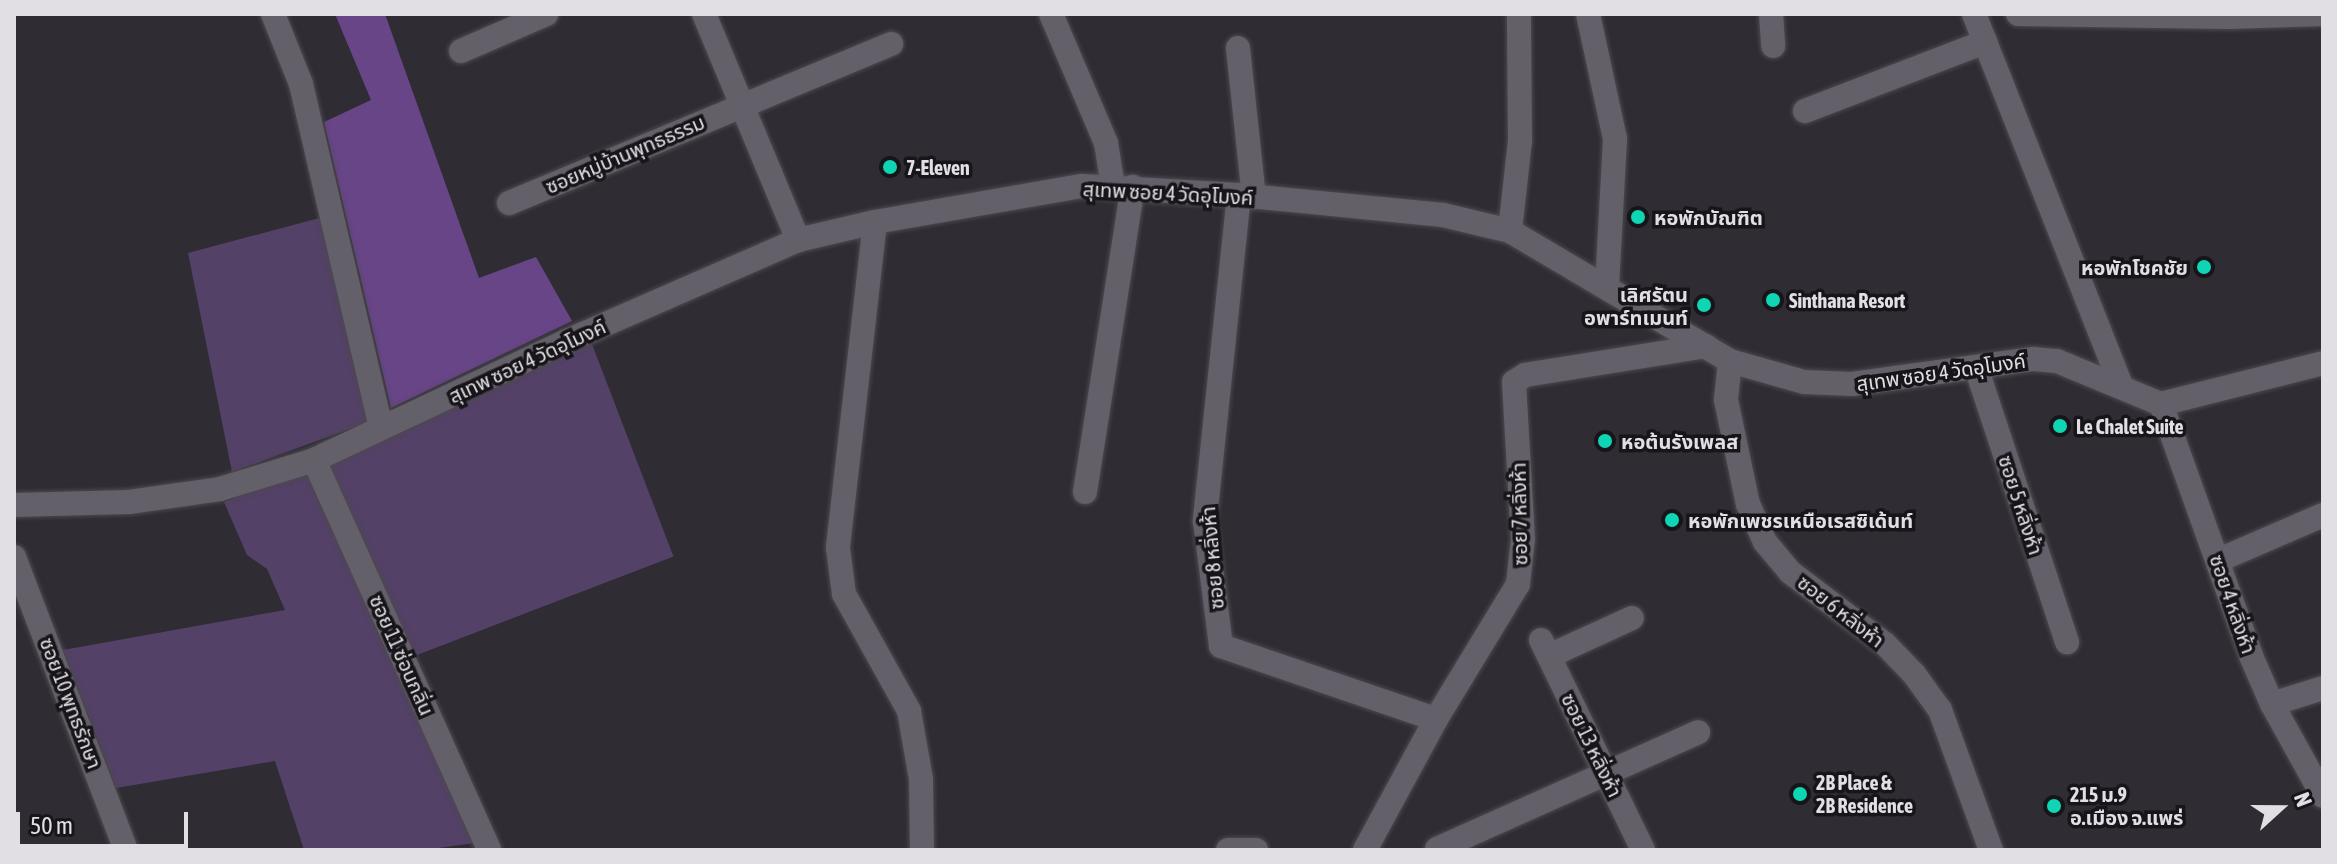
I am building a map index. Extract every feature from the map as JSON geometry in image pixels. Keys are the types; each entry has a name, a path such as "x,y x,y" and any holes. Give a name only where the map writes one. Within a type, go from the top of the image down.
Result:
{"street":[{"path":"273,14 301,84 381,428"},
{"path":"461,51 546,14"},
{"path":"704,14 798,240"},
{"path":"1051,14 1123,187 1085,492"},
{"path":"1510,231 1520,141 1519,14"},
{"path":"1588,14 1615,139 1607,286"},
{"path":"1771,14 1773,46"},
{"path":"1974,14 2121,386"},
{"path":"2018,14 2323,14"},
{"path":"1805,111 1985,42"},
{"name":"ซอยหมู่บ้านพุทธธรรม","path":"509,203 891,44"},
{"path":"1238,48 1247,196"},
{"name":"สุเทพ ซอย 4 วัดอุโมงค์","path":"14,505 129,502 205,491 314,460 798,240 875,222 1082,186 1247,196 1443,215 1510,231 1730,361 1804,382 1852,384 2033,359 2057,361 2161,404"},
{"name":"ซอย 8 หลิ่งห้า","path":"1247,196 1205,521 1221,646 1436,719"},
{"path":"875,222 838,548 844,594 909,711 921,779 922,850"},
{"name":"ซอย 7 หลิ่งห้า","path":"1366,850 1436,719 1518,584 1523,539 1514,382 1525,375 1706,346"},
{"name":"ซอย 6 หลิ่งห้า","path":"1730,361 1726,400 1748,504 1765,542 1790,572 1885,644 1914,674 1940,710 1991,850"},
{"path":"2161,404 2323,363"},
{"name":"ซอย 5 หลิ่งห้า","path":"1976,367 2067,642"},
{"name":"ซอย 4 หลิ่งห้า","path":"2161,404 2251,656 2272,704 2323,796"},
{"name":"ซอย 11 ซ่อนกลิ่น","path":"314,460 489,850"},
{"path":"2219,560 2323,515"},
{"name":"ซอย 10 พุทธรักษา","path":"14,557 126,850"},
{"name":"ซอย 13 หลิ่งห้า","path":"1632,618 1545,648 1643,850"},
{"path":"2272,704 2323,688"},
{"path":"1437,849 1698,732"},
{"path":"1228,850 1256,850"}],"shaded area":[{"path":"335,14 385,14 479,278 536,257 572,321 391,408 324,122 371,100"},
{"path":"323,217 371,421 232,472 188,253"},
{"path":"590,339 673,557 401,661 317,444"},
{"path":"310,470 475,843 424,850 304,850 275,761 116,788 63,650 285,610 267,569 247,555 224,502"}],"place":[{"name":"7-Eleven","path":"890,167"},
{"name":"หอพักบัณฑิต","path":"1638,217"},
{"name":"หอพักโชคชัย","path":"2204,267"},
{"name":"Sinthana Resort","path":"1773,300"},
{"name":"เลิศรัตน อพาร์ทเมนท์","path":"1704,305"},
{"name":"Le Chalet Suite","path":"2060,426"},
{"name":"หอต้นรังเพลส","path":"1605,441"},
{"name":"หอพักเพชรเหนือเรสซิเด้นท์","path":"1672,520"},
{"name":"2B Place & 2B Residence","path":"1800,794"},
{"name":"215 ม.9 อ.เมือง จ.แพร่","path":"2054,806"}]}
